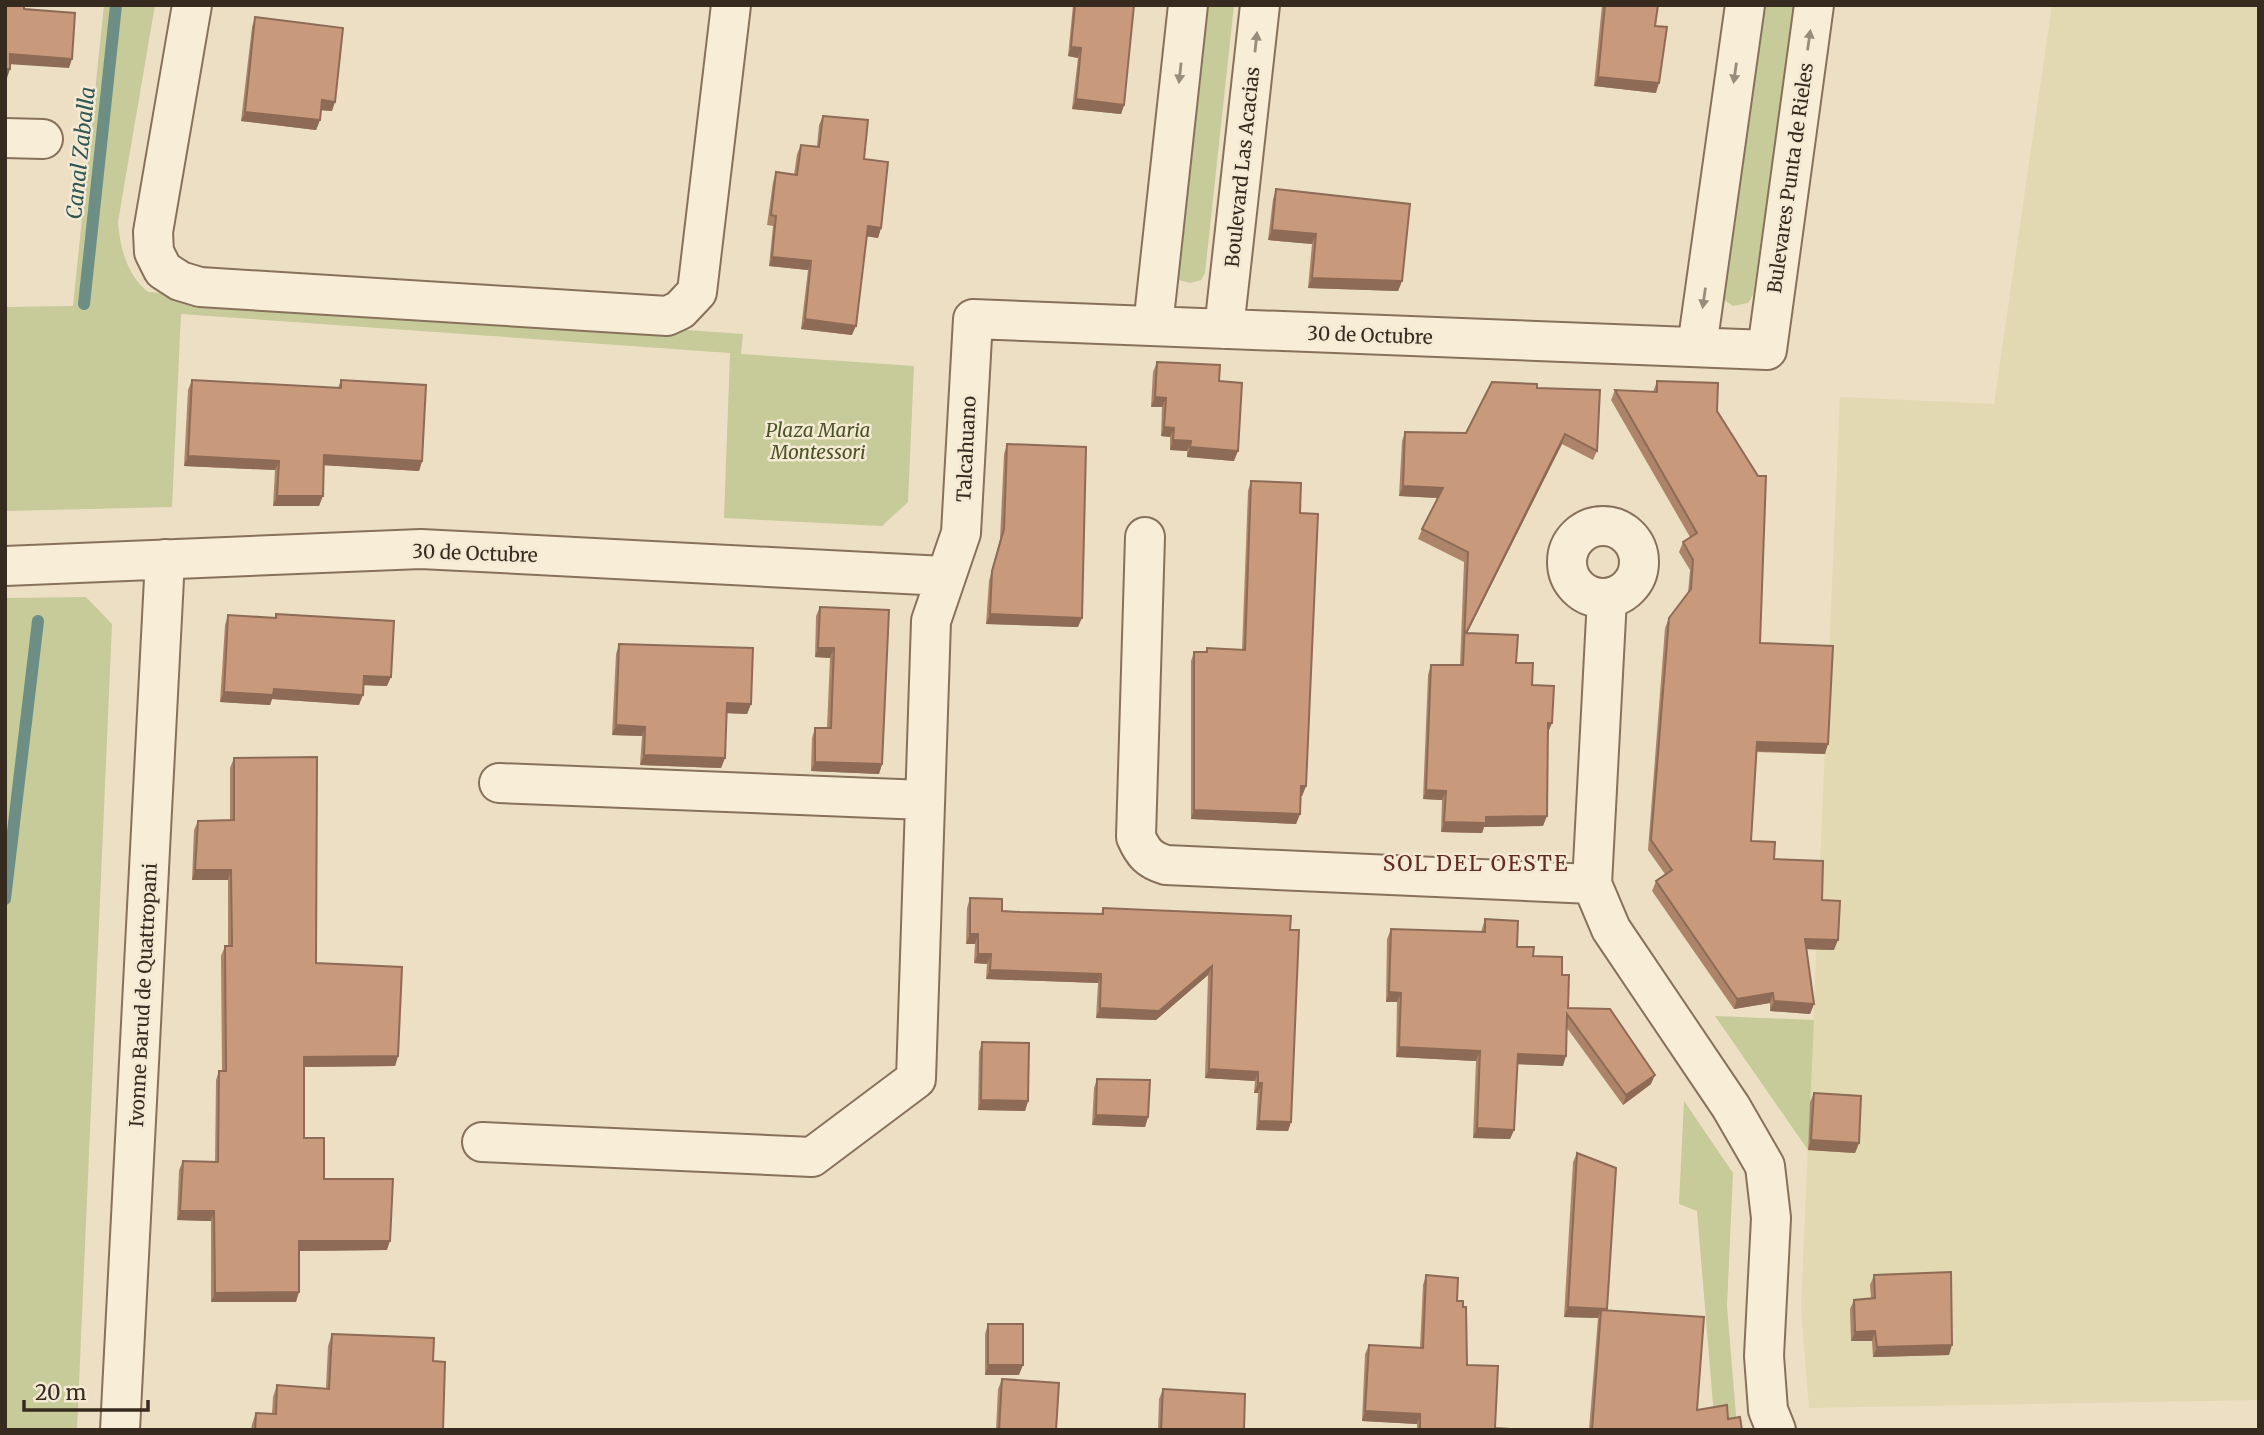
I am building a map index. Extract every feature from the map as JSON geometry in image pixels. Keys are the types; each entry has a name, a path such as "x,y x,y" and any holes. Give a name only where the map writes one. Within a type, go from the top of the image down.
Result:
{"street":[{"path":"192,5 155,212 154,252 163,270 180,281 200,287 667,316 680,310 697,292 731,5"},
{"path":"1153,326 1188,5"},
{"name":"Boulevard Las Acacias","path":"1224,329 1260,5"},
{"path":"1697,347 1745,5"},
{"name":"Bulevares Punta de Rieles","path":"1767,350 1814,5"},
{"path":"5,138 43,139"},
{"name":"30 de Octubre","path":"974,319 1767,350"},
{"name":"Talcahuano","path":"482,1142 812,1157 916,1079 931,621 944,576 961,533 974,319"},
{"path":"1145,537 1136,837 1142,851 1154,861 1166,865 1592,884"},
{"name":"30 de Octubre","path":"5,566 421,549 944,576"},
{"name":"Ivonne Barud de Quattropani","path":"120,1430 165,559"},
{"path":"1607,598 1592,884 1611,929 1731,1107 1765,1166 1771,1218 1764,1356 1768,1410 1776,1430"},
{"path":"499,783 924,800"}],"shaded area":[{"path":"2052,5 2259,5 2259,1400 1809,1408 1801,1309 1840,397 1994,404"}],"green space":[{"name":"Plaza Maria Montessori","path":"104,5 155,5 118,222 126,260 135,278 148,292 743,334 741,354 914,366 908,502 882,526 724,518 730,353 181,314 172,507 5,511 5,307 73,306"},
{"path":"1199,5 1234,5 1205,273 1201,280 1190,283 1175,279"},
{"path":"1759,5 1795,5 1753,295 1748,303 1733,306 1721,298"},
{"path":"86,597 112,624 77,1430 5,1430 5,598"},
{"path":"1715,1016 1814,1020 1808,1150"},
{"path":"1684,1101 1733,1173 1727,1306 1737,1427 1714,1416 1697,1211 1679,1204"}],"building":[{"path":"5,5 24,5 24,9 75,13 72,59 10,54 10,69 5,69"},
{"path":"1075,5 1134,5 1124,105 1076,99 1081,48 1071,47"},
{"path":"1605,5 1658,5 1655,26 1667,27 1659,83 1598,77"},
{"path":"255,17 343,28 335,102 322,100 320,120 245,112"},
{"path":"823,116 868,120 864,159 888,162 881,228 868,226 856,326 805,319 811,261 772,257 776,216 771,215 776,172 797,175 801,145 819,147"},
{"path":"1276,189 1410,204 1402,281 1312,278 1316,234 1272,230"},
{"path":"1157,362 1220,365 1219,381 1242,383 1238,451 1190,447 1191,441 1173,440 1174,428 1164,427 1166,398 1155,397"},
{"path":"192,380 341,388 341,380 426,385 422,461 324,455 323,496 277,496 279,461 188,456"},
{"path":"1657,381 1718,383 1717,411 1758,476 1766,476 1760,643 1833,646 1828,744 1757,742 1751,841 1775,842 1774,859 1823,861 1822,900 1840,901 1838,940 1805,939 1814,1004 1774,1001 1773,993 1737,999 1656,881 1672,870 1651,840 1669,618 1691,589 1693,560 1683,542 1697,533 1615,390 1657,392"},
{"path":"1492,382 1537,384 1537,388 1600,390 1597,451 1565,434 1466,633 1518,635 1516,663 1533,663 1532,685 1554,686 1552,723 1548,723 1547,816 1486,817 1486,823 1444,822 1446,791 1426,790 1431,665 1463,665 1468,552 1422,529 1443,488 1403,486 1405,432 1466,433"},
{"path":"1007,444 1086,447 1082,618 990,614 992,571 1004,529"},
{"path":"1251,481 1301,483 1300,513 1318,514 1306,786 1301,786 1300,814 1194,810 1194,652 1207,652 1207,648 1245,650"},
{"path":"820,607 889,610 882,764 815,762 815,728 831,728 834,648 818,648"},
{"path":"276,614 394,621 391,677 364,676 363,695 274,689 273,695 224,692 228,615 276,618"},
{"path":"619,644 753,648 751,704 727,703 725,758 644,755 645,727 616,725"},
{"path":"317,757 316,963 402,967 398,1056 304,1057 304,1138 324,1138 324,1179 393,1179 390,1241 299,1241 299,1292 215,1293 214,1211 180,1211 183,1161 218,1162 219,1071 226,1071 225,946 232,946 231,870 195,870 198,821 234,820 234,758"},
{"path":"970,898 1002,899 1002,911 1103,914 1103,908 1291,916 1290,930 1299,930 1291,1122 1259,1121 1262,1083 1258,1083 1258,1072 1209,1069 1212,966 1159,1011 1100,1008 1101,974 990,970 991,954 978,954 978,934 970,934"},
{"path":"1485,919 1518,921 1517,947 1534,947 1533,956 1562,957 1562,975 1569,975 1568,1008 1610,1009 1655,1075 1626,1095 1567,1014 1566,1056 1518,1054 1514,1130 1477,1128 1480,1051 1399,1047 1401,993 1389,992 1391,929 1485,932"},
{"path":"982,1042 1029,1043 1028,1101 981,1100"},
{"path":"1097,1079 1150,1080 1148,1117 1096,1115"},
{"path":"1814,1093 1861,1096 1859,1143 1811,1140"},
{"path":"1577,1153 1616,1168 1607,1309 1568,1307"},
{"path":"1951,1272 1952,1345 1877,1347 1875,1331 1855,1332 1854,1300 1875,1298 1874,1275"},
{"path":"1426,1275 1458,1278 1457,1301 1463,1301 1463,1307 1466,1307 1467,1365 1498,1366 1495,1428 1526,1430 1420,1430 1420,1414 1365,1411 1369,1345 1423,1348"},
{"path":"1601,1310 1704,1317 1697,1410 1727,1405 1728,1419 1740,1417 1742,1430 1592,1430"},
{"path":"988,1324 1023,1324 1023,1365 988,1365"},
{"path":"332,1334 434,1338 433,1361 445,1362 443,1430 255,1430 256,1413 276,1414 277,1385 329,1389"},
{"path":"1002,1379 1059,1383 1056,1430 999,1430"},
{"path":"1163,1389 1245,1394 1244,1430 1161,1430"}],"waterway":[{"name":"Canal Zaballa","path":"84,304 116,5"},
{"name":"Canal Zaballa","path":"5,899 38,621"}],"district":[{"name":"SOL DEL OESTE","path":"1476,864"}]}
